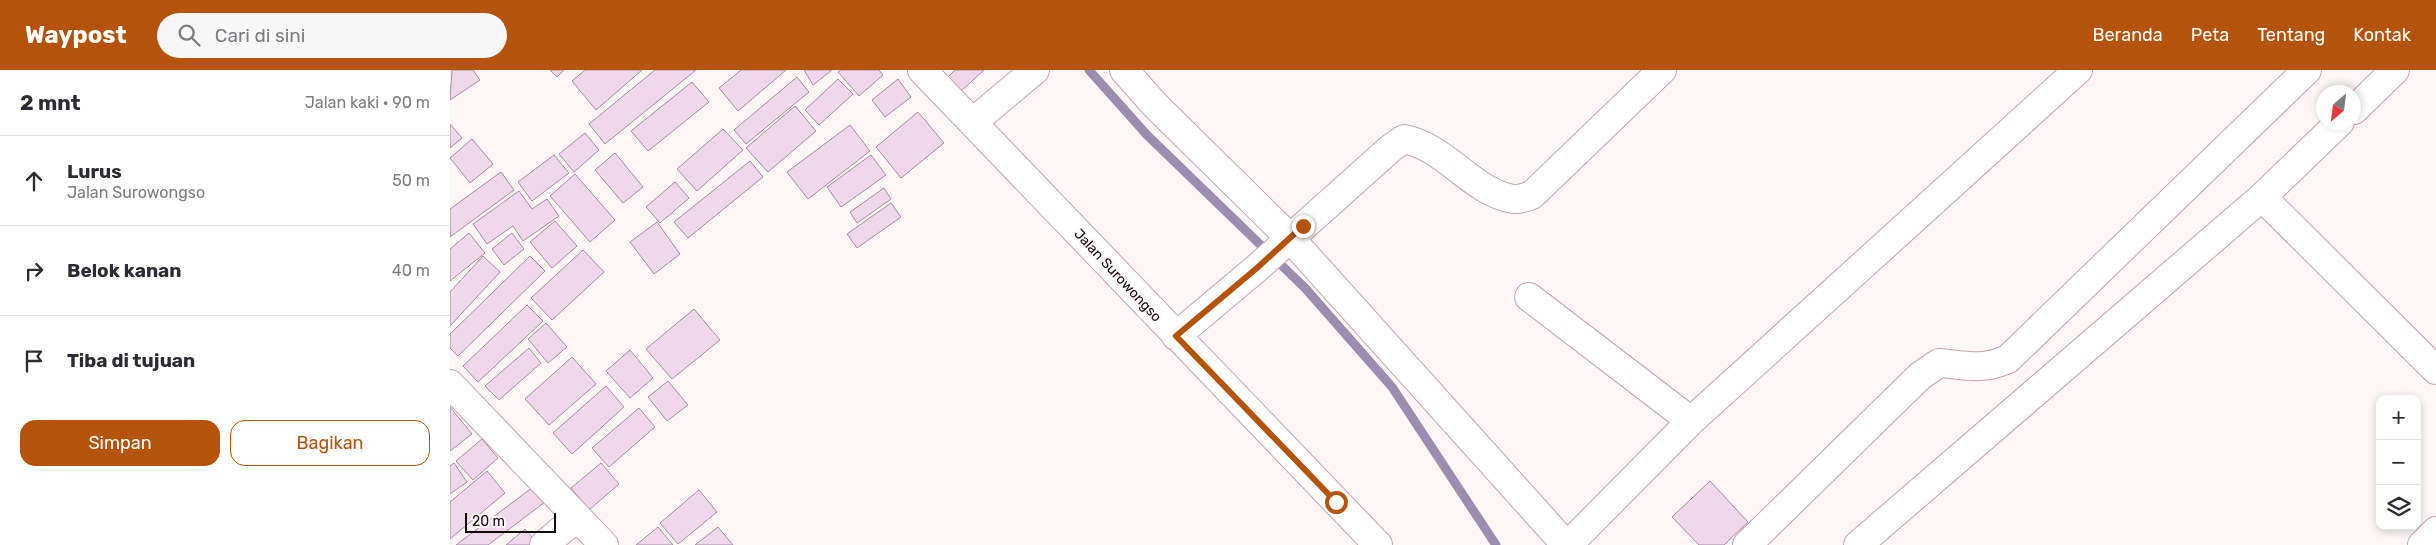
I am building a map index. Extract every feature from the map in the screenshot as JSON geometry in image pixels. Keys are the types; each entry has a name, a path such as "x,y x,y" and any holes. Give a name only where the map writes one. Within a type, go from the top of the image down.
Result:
{"street":[{"name":"Jalan Surowongso","path":"922,70 1378,545"},
{"path":"973,122 1035,70"},
{"path":"1124,70 1567,545 1690,421 2078,70"},
{"path":"1176,336 1257,268 1391,148 1404,139 1422,142 1492,192 1515,199 1532,195 1546,184 1662,70"},
{"path":"1747,545 1920,376 1939,363 1976,368 1992,367 2008,360 2307,70"},
{"path":"2361,103 2395,70"},
{"path":"1858,545 2262,196 2332,130"},
{"path":"2262,196 2436,370"},
{"path":"1529,297 1690,421"},
{"path":"450,384 604,545"},
{"path":"544,545 577,517"},
{"path":"2422,545 2436,531"}],"building":[{"path":"452,70 473,70 480,80 450,100"},
{"path":"550,70 564,70 557,77"},
{"path":"585,70 642,70 596,110 572,81"},
{"path":"655,70 696,70 605,144 589,124"},
{"path":"741,70 786,70 738,111 719,88"},
{"path":"804,70 832,70 813,85"},
{"path":"841,70 879,70 883,75 859,96 838,72"},
{"path":"955,70 984,70 960,92 947,78"},
{"path":"797,77 809,92 746,144 734,130"},
{"path":"838,79 853,94 819,125 805,110"},
{"path":"898,79 911,97 885,117 872,100"},
{"path":"692,82 709,102 648,151 631,131"},
{"path":"795,106 816,131 768,172 746,148"},
{"path":"918,112 944,143 901,178 876,147"},
{"path":"450,124 462,138 450,148"},
{"path":"850,125 870,151 808,199 787,172"},
{"path":"723,129 743,150 697,191 677,169"},
{"path":"585,133 599,150 574,172 559,154"},
{"path":"472,139 493,164 470,183 450,158"},
{"path":"615,153 643,187 623,203 595,170"},
{"path":"554,155 569,173 532,201 518,182"},
{"path":"871,155 886,175 841,207 827,187"},
{"path":"750,161 763,177 688,238 674,222"},
{"path":"501,172 514,190 450,237 450,209"},
{"path":"575,174 615,220 590,242 550,196"},
{"path":"675,182 689,198 660,223 646,207"},
{"path":"884,188 891,199 857,223 850,212"},
{"path":"519,191 532,209 547,199 559,216 523,241 513,226 487,244 473,224"},
{"path":"891,203 901,217 857,248 847,234"},
{"path":"555,221 577,246 552,268 530,242"},
{"path":"657,222 680,254 654,274 630,242"},
{"path":"469,233 485,253 450,281 450,249"},
{"path":"512,233 524,249 504,265 492,249"},
{"path":"583,250 604,272 552,320 531,298"},
{"path":"483,256 500,272 450,326 450,292"},
{"path":"530,256 545,271 458,356 450,348 450,334"},
{"path":"527,305 543,321 478,382 463,366"},
{"path":"694,309 720,340 672,379 646,349"},
{"path":"546,323 567,347 548,363 528,339"},
{"path":"529,348 541,363 499,400 485,386"},
{"path":"630,350 653,378 630,398 606,371"},
{"path":"572,357 596,384 549,425 525,399"},
{"path":"668,381 688,405 667,421 648,397"},
{"path":"606,386 624,407 572,454 553,433"},
{"path":"450,407 472,434 450,451"},
{"path":"639,408 655,427 609,467 592,448"},
{"path":"482,439 498,458 473,480 456,461"},
{"path":"454,463 467,482 450,494 450,466"},
{"path":"601,463 619,484 589,510 571,488"},
{"path":"487,471 505,493 450,539 450,502"},
{"path":"1710,481 1748,522 1724,545 1699,545 1672,517"},
{"path":"533,487 545,502 488,545 456,545"},
{"path":"699,490 717,512 678,544 660,523"},
{"path":"658,527 673,545 636,545"},
{"path":"718,527 733,545 695,545"},
{"path":"525,529 539,545 506,545"}],"waterway":[{"path":"1089,70 1147,135 1305,288 1392,387 1496,545"}],"route":[{"path":"1303,226 1257,268 1176,336 1336,502"}]}
